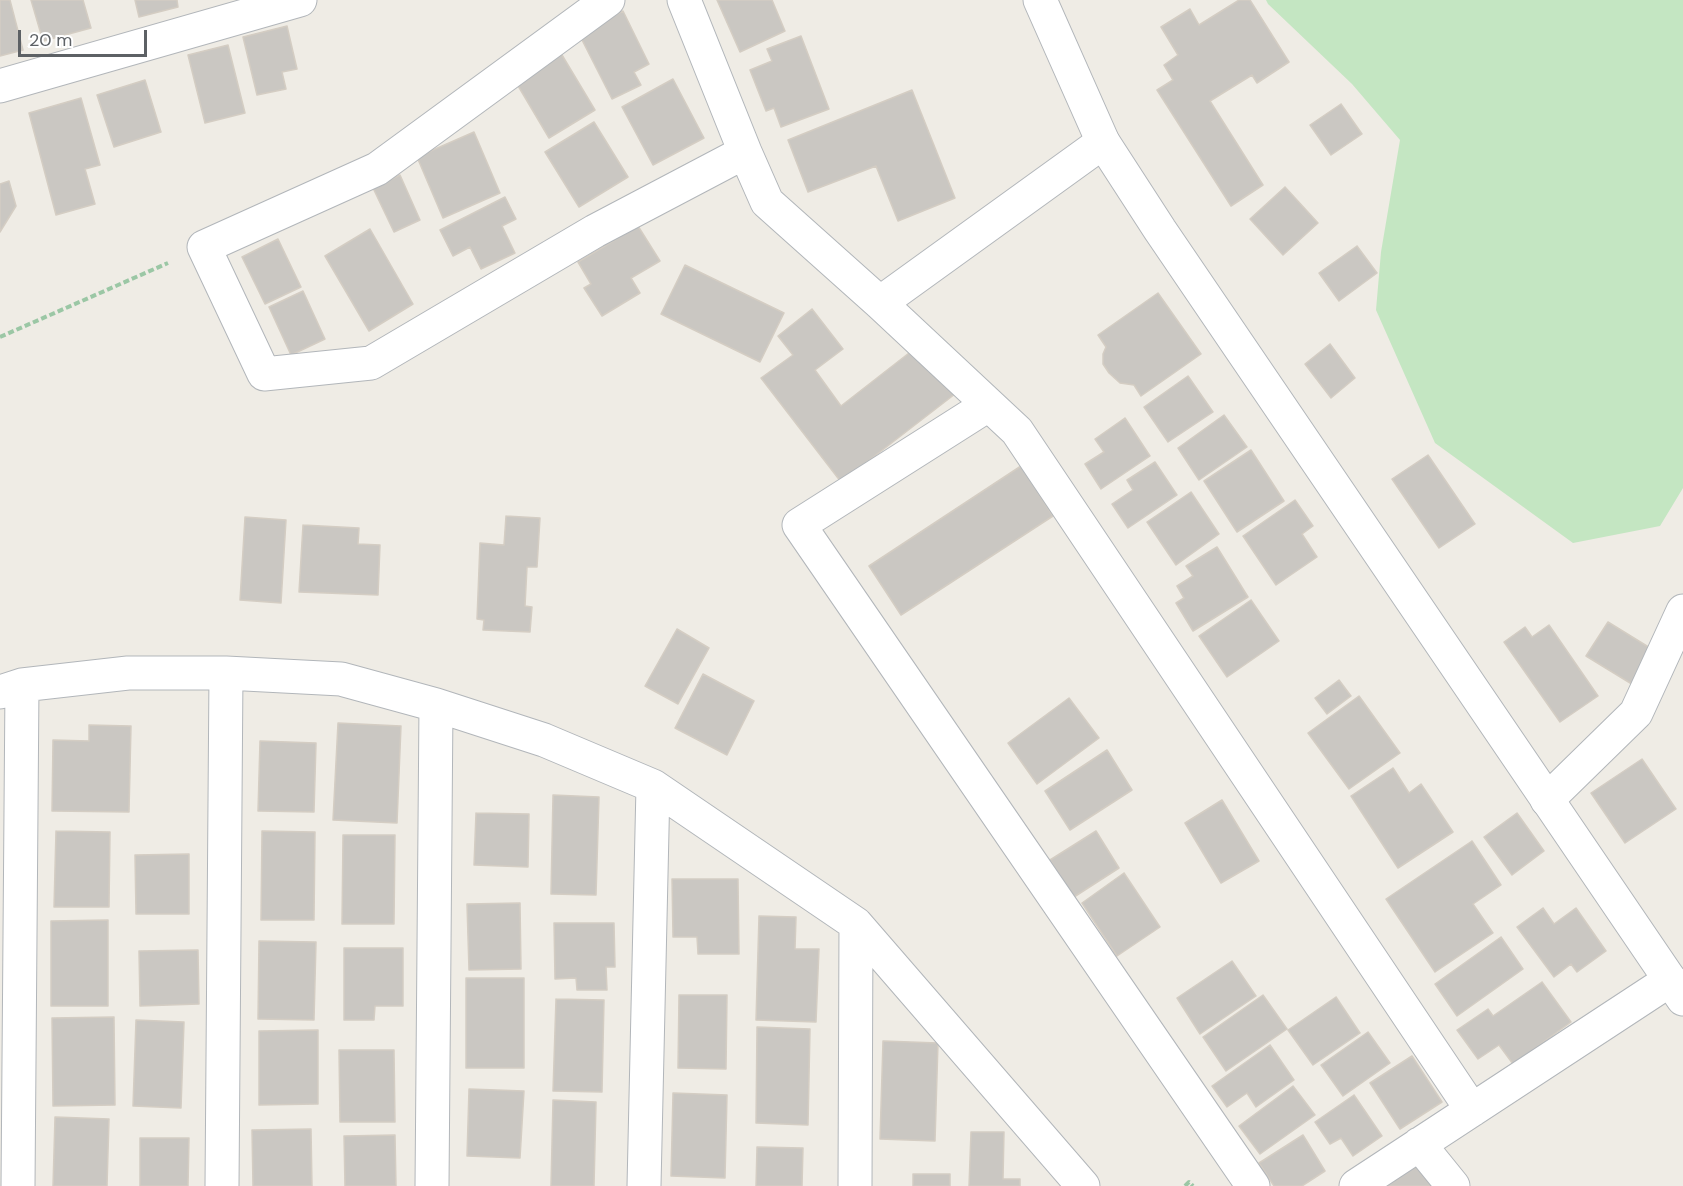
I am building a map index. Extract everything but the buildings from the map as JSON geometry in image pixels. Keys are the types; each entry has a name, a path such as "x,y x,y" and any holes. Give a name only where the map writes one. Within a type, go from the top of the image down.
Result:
{"street":[{"path":"0,86 300,0"},
{"path":"608,0 377,170 204,247 264,374 371,363 595,231 745,152"},
{"path":"684,0 767,202 880,303 1017,431 1472,1110"},
{"path":"1040,0 1103,142 1160,230 1676,990 1472,1110 1356,1186"},
{"path":"880,303 1103,142"},
{"path":"988,405 799,525 1253,1186"},
{"path":"1547,800 1636,713 1683,611"},
{"path":"18,1186 11,688 128,673 226,673 341,679 436,705 544,740 653,786 856,924 1076,1182"},
{"path":"222,1186 226,673"},
{"path":"432,1186 436,705"},
{"path":"644,1186 653,786"},
{"path":"855,1186 856,924"},
{"path":"1419,1144 1453,1186"}],"path":[{"path":"0,337 204,247"},
{"path":"1185,1186 1189,1182 1193,1186"}],"green space":[{"path":"1266,0 1683,0 1683,488 1660,526 1573,543 1435,443 1376,310 1381,252 1400,140 1352,84"}]}
